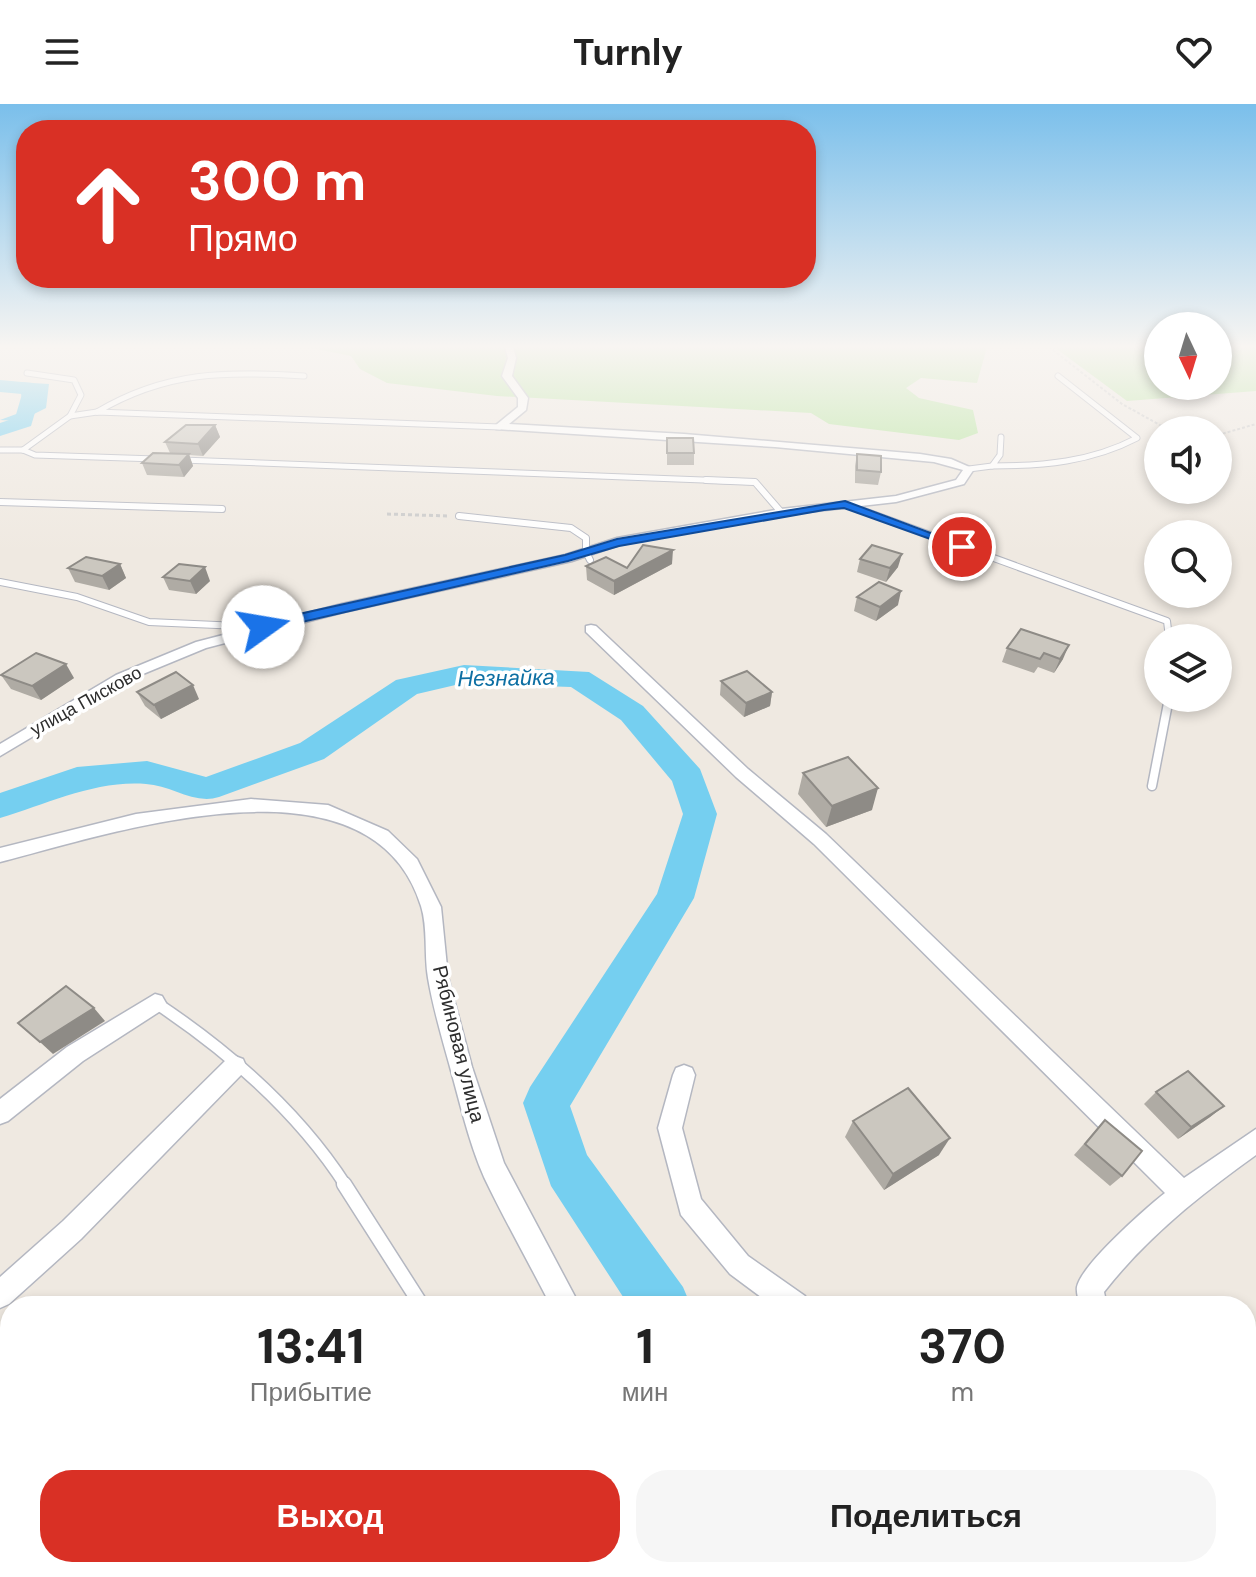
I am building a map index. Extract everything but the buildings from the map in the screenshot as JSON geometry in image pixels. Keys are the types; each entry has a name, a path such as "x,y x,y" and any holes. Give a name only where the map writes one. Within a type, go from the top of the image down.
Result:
{"street":[{"path":"500,427 514,416"},
{"path":"500,427 722,437 912,457 959,464 969,469"},
{"name":"улица Писково","path":"0,751 121,678 201,645 263,627 588,556 617,542 781,512 896,499 960,482 969,469"},
{"path":"591,629 742,773 820,839 1182,1193"},
{"name":"Рябиновая улица","path":"0,855 136,820 251,805 322,809 382,836 410,864 431,907 438,977 461,1067 493,1168 561,1296"},
{"path":"0,1113 75,1054 155,1003"},
{"path":"0,1295 72,1230 235,1066"},
{"path":"684,1075 670,1128 690,1206 739,1265 781,1296"},
{"path":"1091,1296 1090,1288 1116,1253 1182,1193 1256,1141"}],"lane":[{"path":"23,450 70,416"},
{"path":"197,416 500,427"},
{"path":"969,469 1039,466 1104,452 1137,438 1109,416"},
{"path":"992,466 1000,455 1001,437"},
{"path":"0,450 23,450 35,455 160,459"},
{"path":"176,460 755,482 781,512"},
{"path":"0,502 222,509"},
{"path":"845,504 1167,621 1167,624"},
{"path":"459,516 571,528 586,538 588,556"},
{"path":"0,582 77,597 149,622 263,627"},
{"path":"1152,786 1166,712"},
{"path":"155,1003 202,1034 235,1066 256,1079 327,1157 416,1296"}],"path":[{"path":"1232,431 1256,424"},
{"path":"387,514 459,516"}],"green space":[{"path":"815,416 974,416 978,433 959,440 829,424"}],"water":[{"path":"12,416 31,416 20,421 0,420"}],"waterway":[{"name":"Незнайка","path":"0,430 24,422 26,416"},
{"name":"Незнайка","path":"0,806 77,779 147,772 207,789 312,751 407,687 464,674 578,678 632,713 688,777 700,814 675,898 546,1103 568,1169 654,1296"}],"route":[{"path":"263,627 568,558 617,542 781,512 845,504 962,547"}]}
